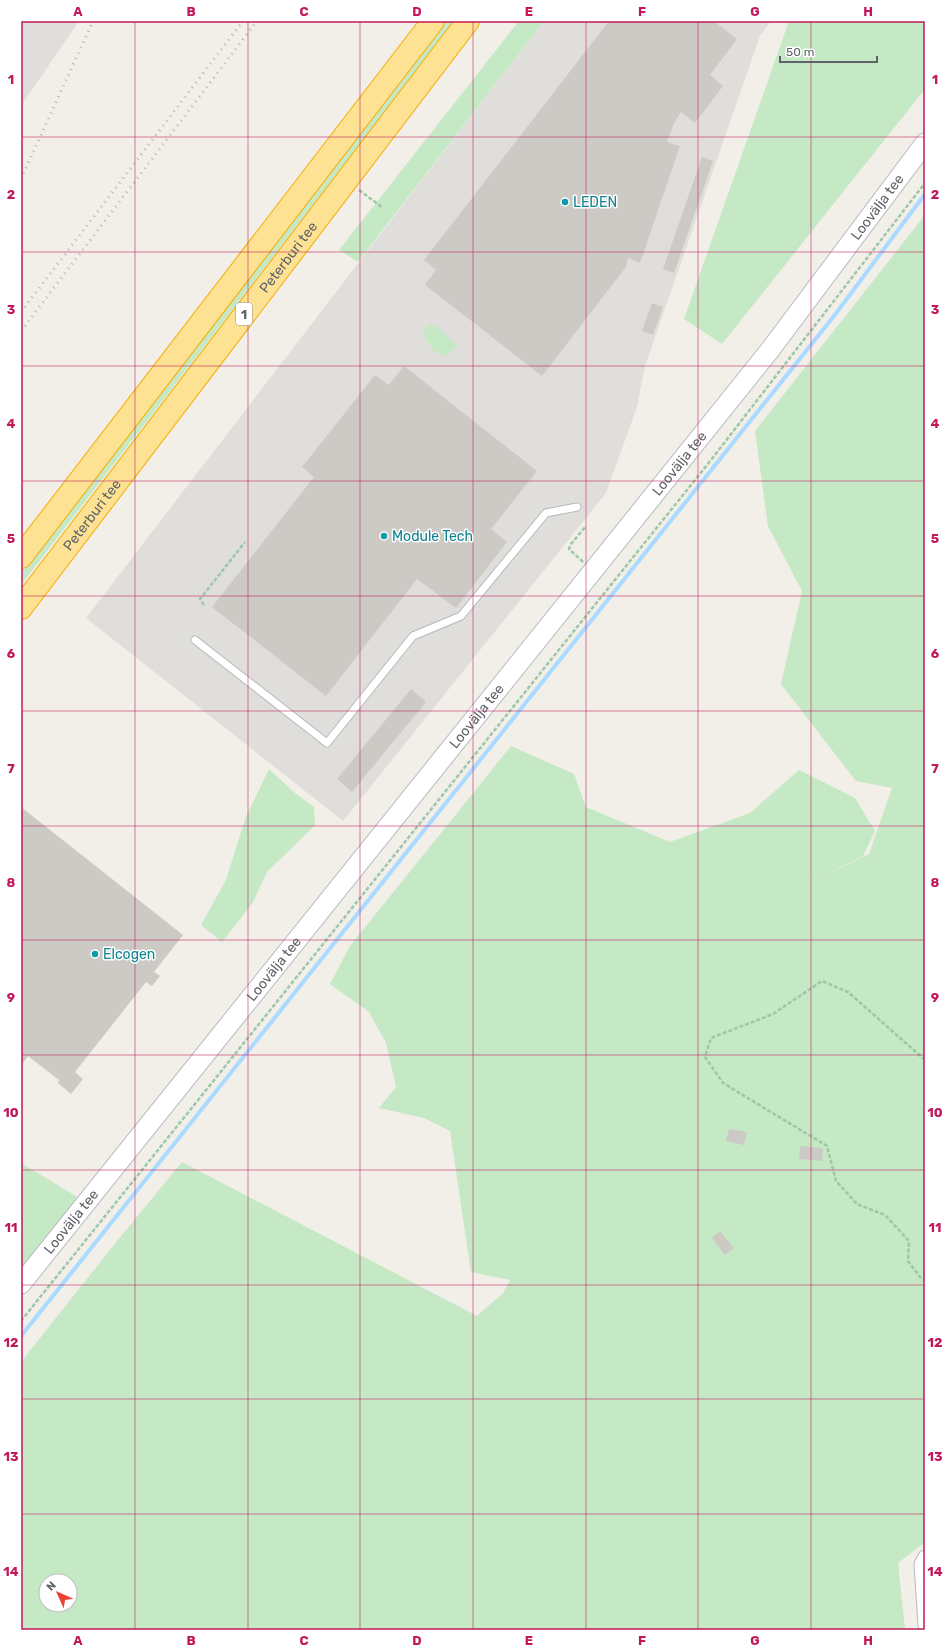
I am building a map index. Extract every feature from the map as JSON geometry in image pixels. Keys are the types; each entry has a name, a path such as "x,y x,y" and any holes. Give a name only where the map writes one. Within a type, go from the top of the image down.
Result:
{"highway":[{"name":"Peterburi tee","path":"21,557 433,21"},
{"name":"Peterburi tee","path":"21,608 468,21"}],"street":[{"name":"Loovälja tee","path":"21,1284 770,350 925,143"},
{"path":"925,1557 920,1564 925,1625"}],"lane":[{"path":"195,640 328,743 413,636 461,616 546,514 578,507"}],"path":[{"path":"346,180 382,207"},
{"path":"21,1321 702,472 925,183"},
{"path":"586,526 571,544 569,549 593,570"},
{"path":"204,605 200,599 245,542"},
{"path":"925,1060 848,992 822,981 772,1014 711,1038 705,1057 723,1083 826,1146 836,1181 857,1204 885,1214 910,1241 908,1261 920,1277 925,1280"}],"shaded area":[{"path":"21,21 79,21 21,106"},
{"path":"544,21 771,21 760,36 645,366 637,407 606,493 343,821 86,618"}],"green space":[{"path":"444,21 454,21 21,585 21,572"},
{"path":"519,21 544,21 358,262 339,250"},
{"path":"789,21 925,21 925,89 722,344 684,319"},
{"path":"925,215 925,1542 898,1563 905,1630 21,1630 21,1362 182,1162 477,1316 503,1293 510,1280 471,1272 450,1131 424,1118 379,1108 396,1087 386,1043 369,1012 330,984 350,946 511,746 574,774 586,807 670,842 750,813 799,770 855,798 875,831 863,856 813,881 869,854 892,788 856,781 781,684 802,591 768,526 755,431"},
{"path":"431,324 438,328 457,345 447,356 435,352 423,336 425,328"},
{"path":"269,769 295,793 314,807 315,825 267,872 252,904 222,942 201,925 226,880 245,819"},
{"path":"21,1163 79,1198 21,1271"}],"building":[{"name":"LEDEN","path":"609,21 714,21 737,39 710,75 723,86 695,123 681,112 674,123 667,142 680,146 640,263 628,258 626,267 542,376 425,285 436,270 424,260"},
{"path":"702,157 713,161 674,273 663,269"},
{"path":"652,303 663,307 653,335 642,331"},
{"name":"Module Tech","path":"404,366 537,471 491,529 507,542 456,608 417,579 326,696 212,607 314,477 302,467 375,375 389,385"},
{"path":"411,689 426,702 352,792 337,779"},
{"name":"Elcogen","path":"21,807 183,935 154,972 160,976 152,986 146,982 75,1072 83,1079 71,1094 58,1083 59,1080 28,1056 21,1066"},
{"path":"729,1129 747,1132 744,1145 726,1141"},
{"path":"800,1146 823,1148 822,1161 799,1159"},
{"path":"720,1231 734,1248 725,1255 712,1238"}],"waterway":[{"path":"21,1336 834,316 925,194"}],"railway":[{"path":"21,179 93,21"},
{"path":"21,312 243,21"},
{"path":"21,331 257,21"}],"place":[{"name":"LEDEN","path":"565,202"},
{"name":"Module Tech","path":"384,536"},
{"name":"Elcogen","path":"95,954"}]}
